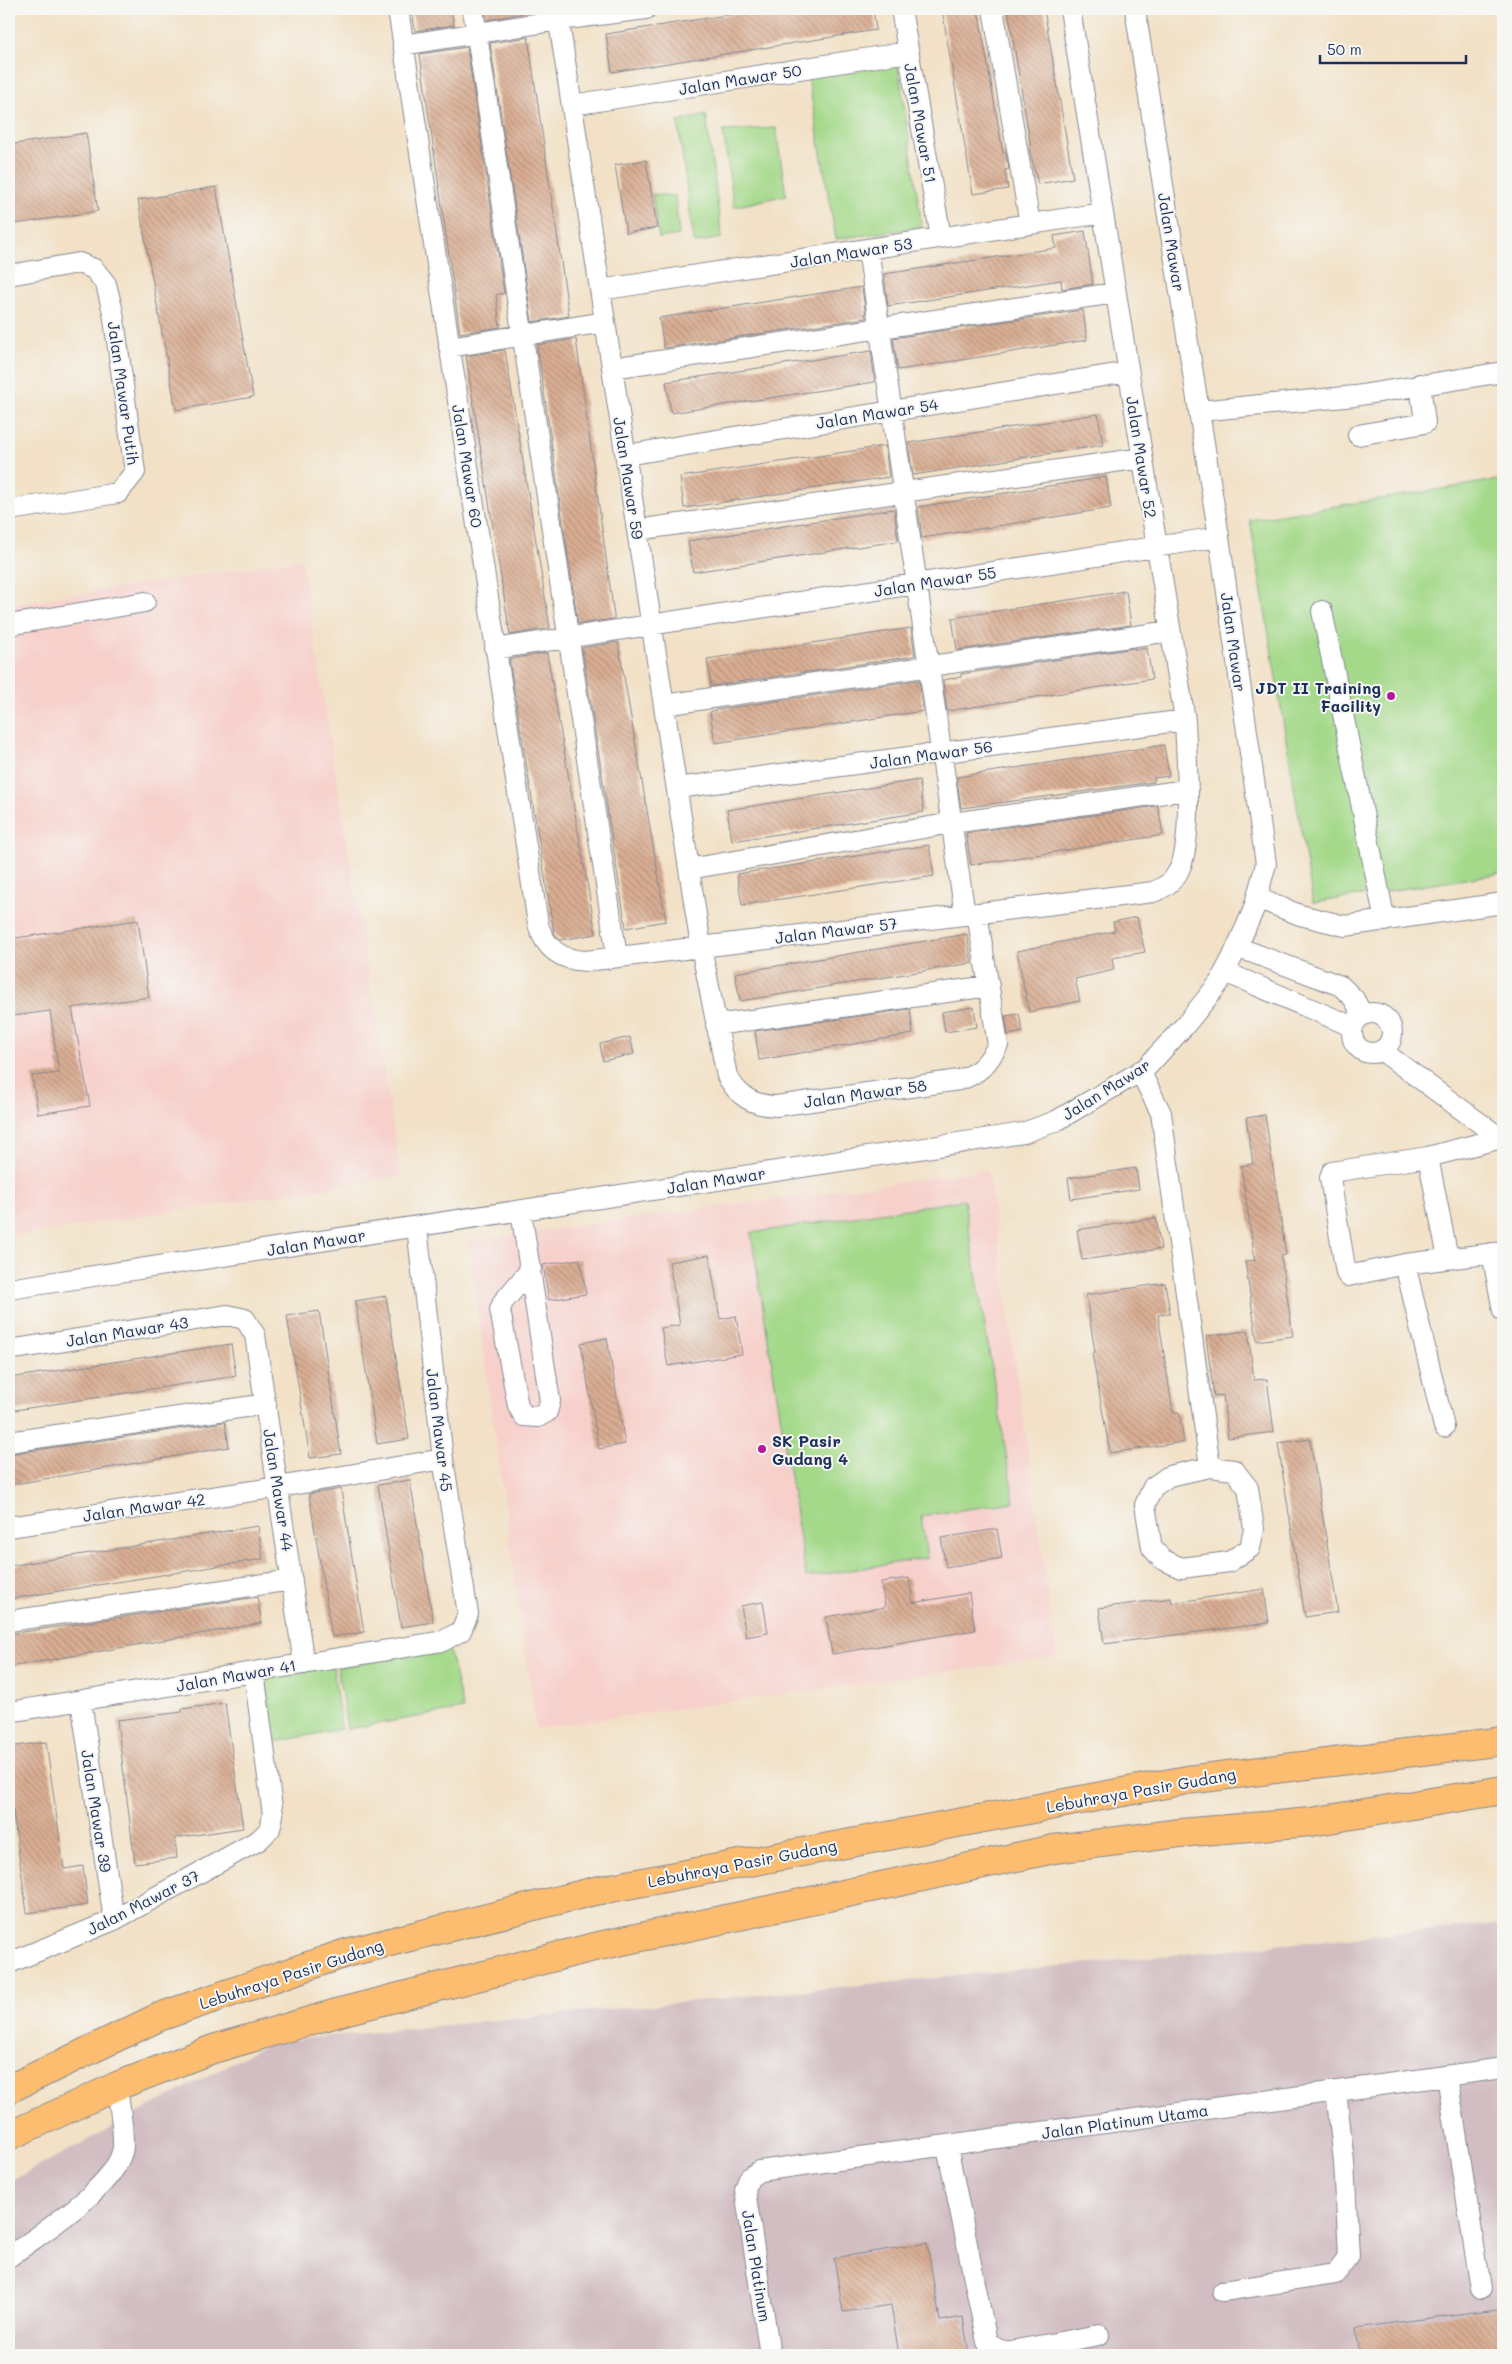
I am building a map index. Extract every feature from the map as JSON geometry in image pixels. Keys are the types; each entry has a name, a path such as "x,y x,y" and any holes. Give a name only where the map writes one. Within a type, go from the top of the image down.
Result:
{"highway":[{"name":"Lebuhraya Pasir Gudang","path":"9,2089 159,2017 346,1953 595,1891 1187,1780 1503,1741"},
{"path":"9,2136 117,2086 213,2049 344,2011 546,1960 1044,1851 1180,1833 1311,1822 1503,1790"}],"street":[{"name":"Jalan Mawar 60","path":"398,9 538,924"},
{"path":"472,9 617,957"},
{"path":"404,45 476,33 558,14 646,9"},
{"name":"Jalan Mawar 51","path":"901,9 941,238"},
{"path":"993,9 1030,224"},
{"name":"Jalan Mawar 52","path":"1070,9 1185,720 1187,835 1184,860 1172,882 1153,892"},
{"name":"Jalan Mawar","path":"9,1289 1023,1133 1056,1121 1146,1068 1187,1023 1219,983 1225,972 1257,898 1266,864 1219,537 1135,9"},
{"name":"Jalan Mawar 59","path":"558,14 701,947"},
{"name":"Jalan Mawar 50","path":"572,105 908,52"},
{"name":"Jalan Mawar 53","path":"600,290 1102,213"},
{"name":"Jalan Mawar 58","path":"701,947 728,1076 738,1093 749,1101 762,1106 776,1106 959,1080 972,1076 983,1068 998,1045 988,986 952,823 915,584 868,249"},
{"name":"Jalan Mawar Putih","path":"9,275 79,263 94,269 106,284 113,312 136,472 118,493 9,510"},
{"path":"612,368 1115,293"},
{"path":"449,347 605,322"},
{"name":"Jalan Mawar 54","path":"626,455 1128,372"},
{"path":"1199,411 1355,396 1503,372"},
{"path":"1358,435 1425,423 1420,384"},
{"path":"637,530 1142,458"},
{"name":"Jalan Mawar 55","path":"495,649 1219,537"},
{"path":"9,625 145,602"},
{"path":"1322,611 1385,921"},
{"path":"664,705 1170,631"},
{"name":"Jalan Mawar 56","path":"677,788 1185,720"},
{"path":"689,869 952,823 1186,790"},
{"name":"Jalan Mawar 57","path":"538,924 545,942 560,956 586,961 1153,892"},
{"path":"1257,898 1300,915 1331,924 1356,925 1503,903"},
{"path":"1225,972 1356,1020 1378,1012 1390,1022 1392,1039 1382,1051 1366,1053 1353,1043 1356,1020 1354,999 1341,986 1237,947"},
{"path":"716,1025 988,986"},
{"path":"1382,1051 1502,1139"},
{"path":"1140,1071 1161,1113 1210,1467"},
{"path":"1502,1139 1428,1156 1332,1172 1330,1178 1348,1276 1405,1264 1498,1253 1503,1311"},
{"path":"1428,1156 1448,1258"},
{"path":"521,1211 531,1269 550,1401 547,1412 534,1418 524,1416 518,1406 500,1310 504,1302 531,1269"},
{"name":"Jalan Mawar 45","path":"417,1227 443,1459 468,1614 461,1631"},
{"path":"1405,1264 1444,1427"},
{"name":"Jalan Mawar 43","path":"9,1350 227,1315 245,1319"},
{"name":"Jalan Mawar 44","path":"245,1319 254,1335 266,1404 304,1664"},
{"path":"9,1442 266,1404"},
{"name":"Jalan Mawar 42","path":"9,1527 279,1487 443,1459"},
{"path":"1210,1467 1234,1470 1248,1488 1254,1529 1250,1548 1228,1562 1181,1568 1162,1559 1152,1548 1146,1506 1153,1487 1169,1476 1210,1467"},
{"path":"9,1621 292,1580"},
{"name":"Jalan Mawar 41","path":"9,1712 443,1641 461,1631"},
{"name":"Jalan Mawar 37","path":"9,1963 114,1920 258,1840 270,1829 273,1815 254,1672"},
{"name":"Jalan Mawar 39","path":"81,1701 114,1920"},
{"name":"Jalan Platinum Utama","path":"749,2178 759,2171 1503,2068"},
{"path":"1447,2076 1481,2289"},
{"path":"9,2257 99,2189 116,2164 123,2148 117,2086"},
{"path":"1224,2291 1335,2274 1349,2256 1344,2162 1336,2091"},
{"path":"947,2146 987,2342 1005,2352 1099,2335"},
{"name":"Jalan Platinum","path":"749,2178 745,2190 770,2355"}],"shaded area":[{"path":"301,559 401,1176 9,1237 9,605"},
{"name":"SK Pasir Gudang 4","path":"988,1170 1057,1657 536,1728 468,1241"},
{"path":"1503,1923 1503,2355 9,2355 9,2182 271,2042"}],"green space":[{"path":"898,65 922,227 836,239 807,72"},
{"path":"706,115 722,238 694,243 678,122"},
{"path":"776,128 786,195 734,207 723,131"},
{"path":"652,194 675,196 679,235 659,238"},
{"name":"JDT II Training Facility","path":"1503,479 1503,873 1313,903 1250,520"},
{"path":"964,1200 1014,1502 921,1516 927,1558 806,1577 751,1233"},
{"path":"449,1649 463,1709 347,1729 337,1667"},
{"path":"333,1666 341,1729 276,1742 265,1679"}],"building":[{"path":"412,9 451,9 454,25 415,31"},
{"path":"485,9 524,9 525,13 487,20"},
{"path":"765,9 873,9 876,30 612,72 606,34"},
{"path":"942,9 978,9 1003,153 1006,152 1009,169 1005,170 1008,189 973,194"},
{"path":"1008,9 1044,9 1073,178 1038,184 1029,148 1031,148"},
{"path":"528,37 569,316 532,322 490,43"},
{"path":"467,47 504,293 496,295 500,327 460,333 420,54"},
{"path":"86,133 98,211 9,225 9,145"},
{"path":"646,160 657,228 626,233 615,165"},
{"path":"216,187 253,397 176,410 138,200"},
{"path":"1085,231 1093,284 1062,289 1061,280 888,306 884,274 1056,248 1054,236"},
{"path":"862,287 866,318 664,348 659,318"},
{"path":"1083,310 1087,340 898,370 893,338"},
{"path":"576,339 614,616 614,619 578,624 537,345"},
{"path":"505,350 550,628 510,635 466,356"},
{"path":"871,351 875,382 671,413 666,382"},
{"path":"1098,414 1103,445 913,475 908,443"},
{"path":"885,446 889,477 684,508 680,477"},
{"path":"1106,477 1111,508 922,538 918,507"},
{"path":"894,509 898,541 693,572 688,541"},
{"path":"1126,591 1131,625 957,650 952,618"},
{"path":"911,628 915,656 711,686 707,659"},
{"path":"618,642 666,921 626,928 582,648"},
{"path":"1135,648 1135,650 1147,648 1152,679 947,711 943,680 961,677 961,674"},
{"path":"547,653 596,934 560,940 554,933 509,659"},
{"path":"919,680 923,711 715,743 710,712 715,710"},
{"path":"1164,745 1169,776 1154,778 1154,782 961,808 957,777"},
{"path":"919,780 924,812 732,841 727,810"},
{"path":"1158,806 1163,835 971,865 966,833"},
{"path":"929,845 934,876 742,905 737,874"},
{"path":"1137,917 1145,952 1112,958 1114,970 1075,979 1080,1001 1029,1012 1017,951 1115,931 1113,922"},
{"path":"138,920 149,997 72,1008 90,1106 38,1114 32,1076 59,1073 50,1011 13,1016 9,986 9,939"},
{"path":"967,934 972,963 740,1001 735,973"},
{"path":"974,1007 977,1027 945,1032 942,1012"},
{"path":"910,1009 913,1034 759,1060 755,1031"},
{"path":"1019,1014 1023,1032 1008,1035 1005,1016"},
{"path":"630,1037 634,1054 603,1061 600,1044"},
{"path":"1265,1115 1286,1255 1281,1256 1293,1336 1257,1341 1245,1261 1255,1260 1241,1166 1253,1164 1246,1118"},
{"path":"1136,1168 1139,1189 1071,1199 1068,1178"},
{"path":"1156,1218 1161,1249 1082,1260 1077,1230"},
{"path":"709,1255 720,1319 736,1316 742,1354 668,1366 661,1328 680,1325 669,1262"},
{"path":"580,1259 586,1294 549,1300 543,1265"},
{"path":"1165,1283 1170,1314 1158,1315 1173,1413 1179,1412 1184,1442 1110,1453 1092,1353 1095,1352 1086,1295"},
{"path":"386,1296 409,1439 377,1444 355,1301"},
{"path":"319,1311 341,1454 310,1458 287,1316"},
{"path":"1248,1331 1254,1380 1267,1379 1274,1432 1228,1438 1223,1395 1214,1396 1206,1336"},
{"path":"607,1338 625,1444 599,1449 581,1343"},
{"path":"231,1344 236,1376 9,1411 9,1378"},
{"path":"225,1422 229,1447 9,1485 9,1454"},
{"path":"1310,1439 1338,1612 1305,1617 1278,1443"},
{"path":"410,1480 433,1622 401,1627 378,1485"},
{"path":"341,1489 364,1632 332,1637 309,1494"},
{"path":"258,1526 263,1559 9,1599 9,1566"},
{"path":"997,1529 1002,1558 946,1567 941,1538"},
{"path":"909,1578 913,1603 969,1593 975,1630 832,1654 826,1617 885,1607 881,1582"},
{"path":"1264,1589 1269,1623 1104,1644 1099,1608 1171,1598 1172,1603"},
{"path":"257,1597 262,1623 9,1667 9,1634"},
{"path":"763,1602 768,1633 746,1637 741,1606"},
{"path":"225,1703 243,1828 175,1838 177,1858 135,1863 117,1720 182,1712 182,1709"},
{"path":"46,1742 64,1869 83,1866 88,1905 27,1913 9,1783 9,1747"},
{"path":"927,2243 940,2321 963,2317 969,2355 899,2355 891,2305 843,2312 834,2258"},
{"path":"1503,2308 1503,2355 1360,2355 1356,2328"}],"place":[{"name":"JDT II Training Facility","path":"1391,696"},
{"name":"SK Pasir Gudang 4","path":"762,1449"}]}
